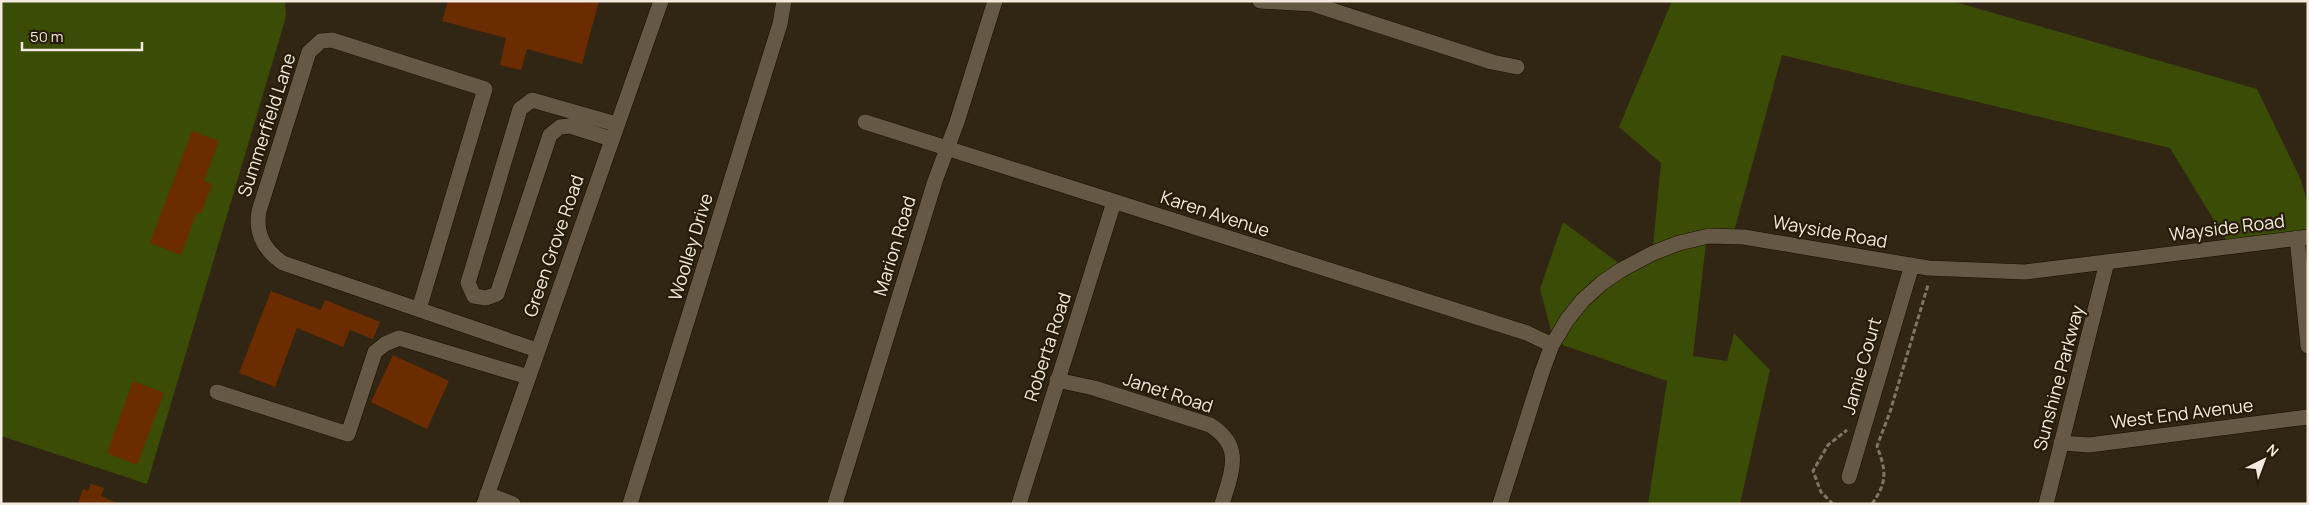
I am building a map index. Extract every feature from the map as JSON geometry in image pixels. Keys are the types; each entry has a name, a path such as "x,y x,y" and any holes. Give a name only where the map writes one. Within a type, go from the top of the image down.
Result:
{"street":[{"name":"Green Grove Road","path":"486,499 616,124 661,1"},
{"name":"Woolley Drive","path":"630,504 780,24 784,1"},
{"name":"Marion Road","path":"835,504 934,181 947,148 995,1"},
{"path":"1260,1 1312,4 1492,62 1517,67"},
{"name":"Summerfield Lane","path":"419,309 485,89 332,40 321,41 309,52 259,211 259,234 264,246 283,263 537,350"},
{"path":"611,139 570,126 560,127 550,135 497,294 486,298 474,296 468,283 520,109 532,100 616,124"},
{"name":"Karen Avenue","path":"865,122 1527,333 1552,345"},
{"name":"Roberta Road","path":"1019,504 1114,202"},
{"name":"Wayside Road","path":"1500,504 1552,345 1578,307 1602,283 1621,270 1653,253 1694,239 1710,236 1744,237 1912,265 1994,272 2025,272 2303,238"},
{"path":"2303,238 2308,346"},
{"name":"Sunshine Parkway","path":"2046,504 2107,262"},
{"name":"Jamie Court","path":"1849,477 1912,265"},
{"path":"217,392 348,434 375,352 385,344 399,338 528,377"},
{"name":"Janet Road","path":"1057,380 1094,388 1210,425 1222,432 1229,441 1234,463 1226,503"},
{"name":"West End Avenue","path":"2061,443 2089,445 2308,417"},
{"path":"486,499 513,504"}],"path":[{"path":"1872,504 1883,488 1885,467 1877,446 1890,412 1928,285"}],"green space":[{"path":"1,1 285,1 286,17 147,484 1,436"},
{"path":"1672,1 1952,1 2257,89 2301,180 2308,205 2308,233 2226,240 2170,148 1782,55 1732,239 1706,243 1693,356 1727,361 1734,333 1770,370 1740,504 1648,504 1667,381 1554,342 1540,289 1563,222 1627,269 1652,256 1661,163 1619,127"}],"building":[{"path":"448,1 599,1 582,64 527,49 521,70 500,65 506,38 442,21"},
{"path":"192,131 219,141 204,181 212,184 201,214 197,212 181,255 150,243"},
{"path":"271,291 321,310 325,300 380,322 373,339 350,330 343,347 297,328 275,387 239,373"},
{"path":"393,355 449,381 427,429 371,402"},
{"path":"133,381 164,393 137,465 107,453"},
{"path":"91,484 104,488 101,496 119,504 78,504 83,489 88,491"}]}
